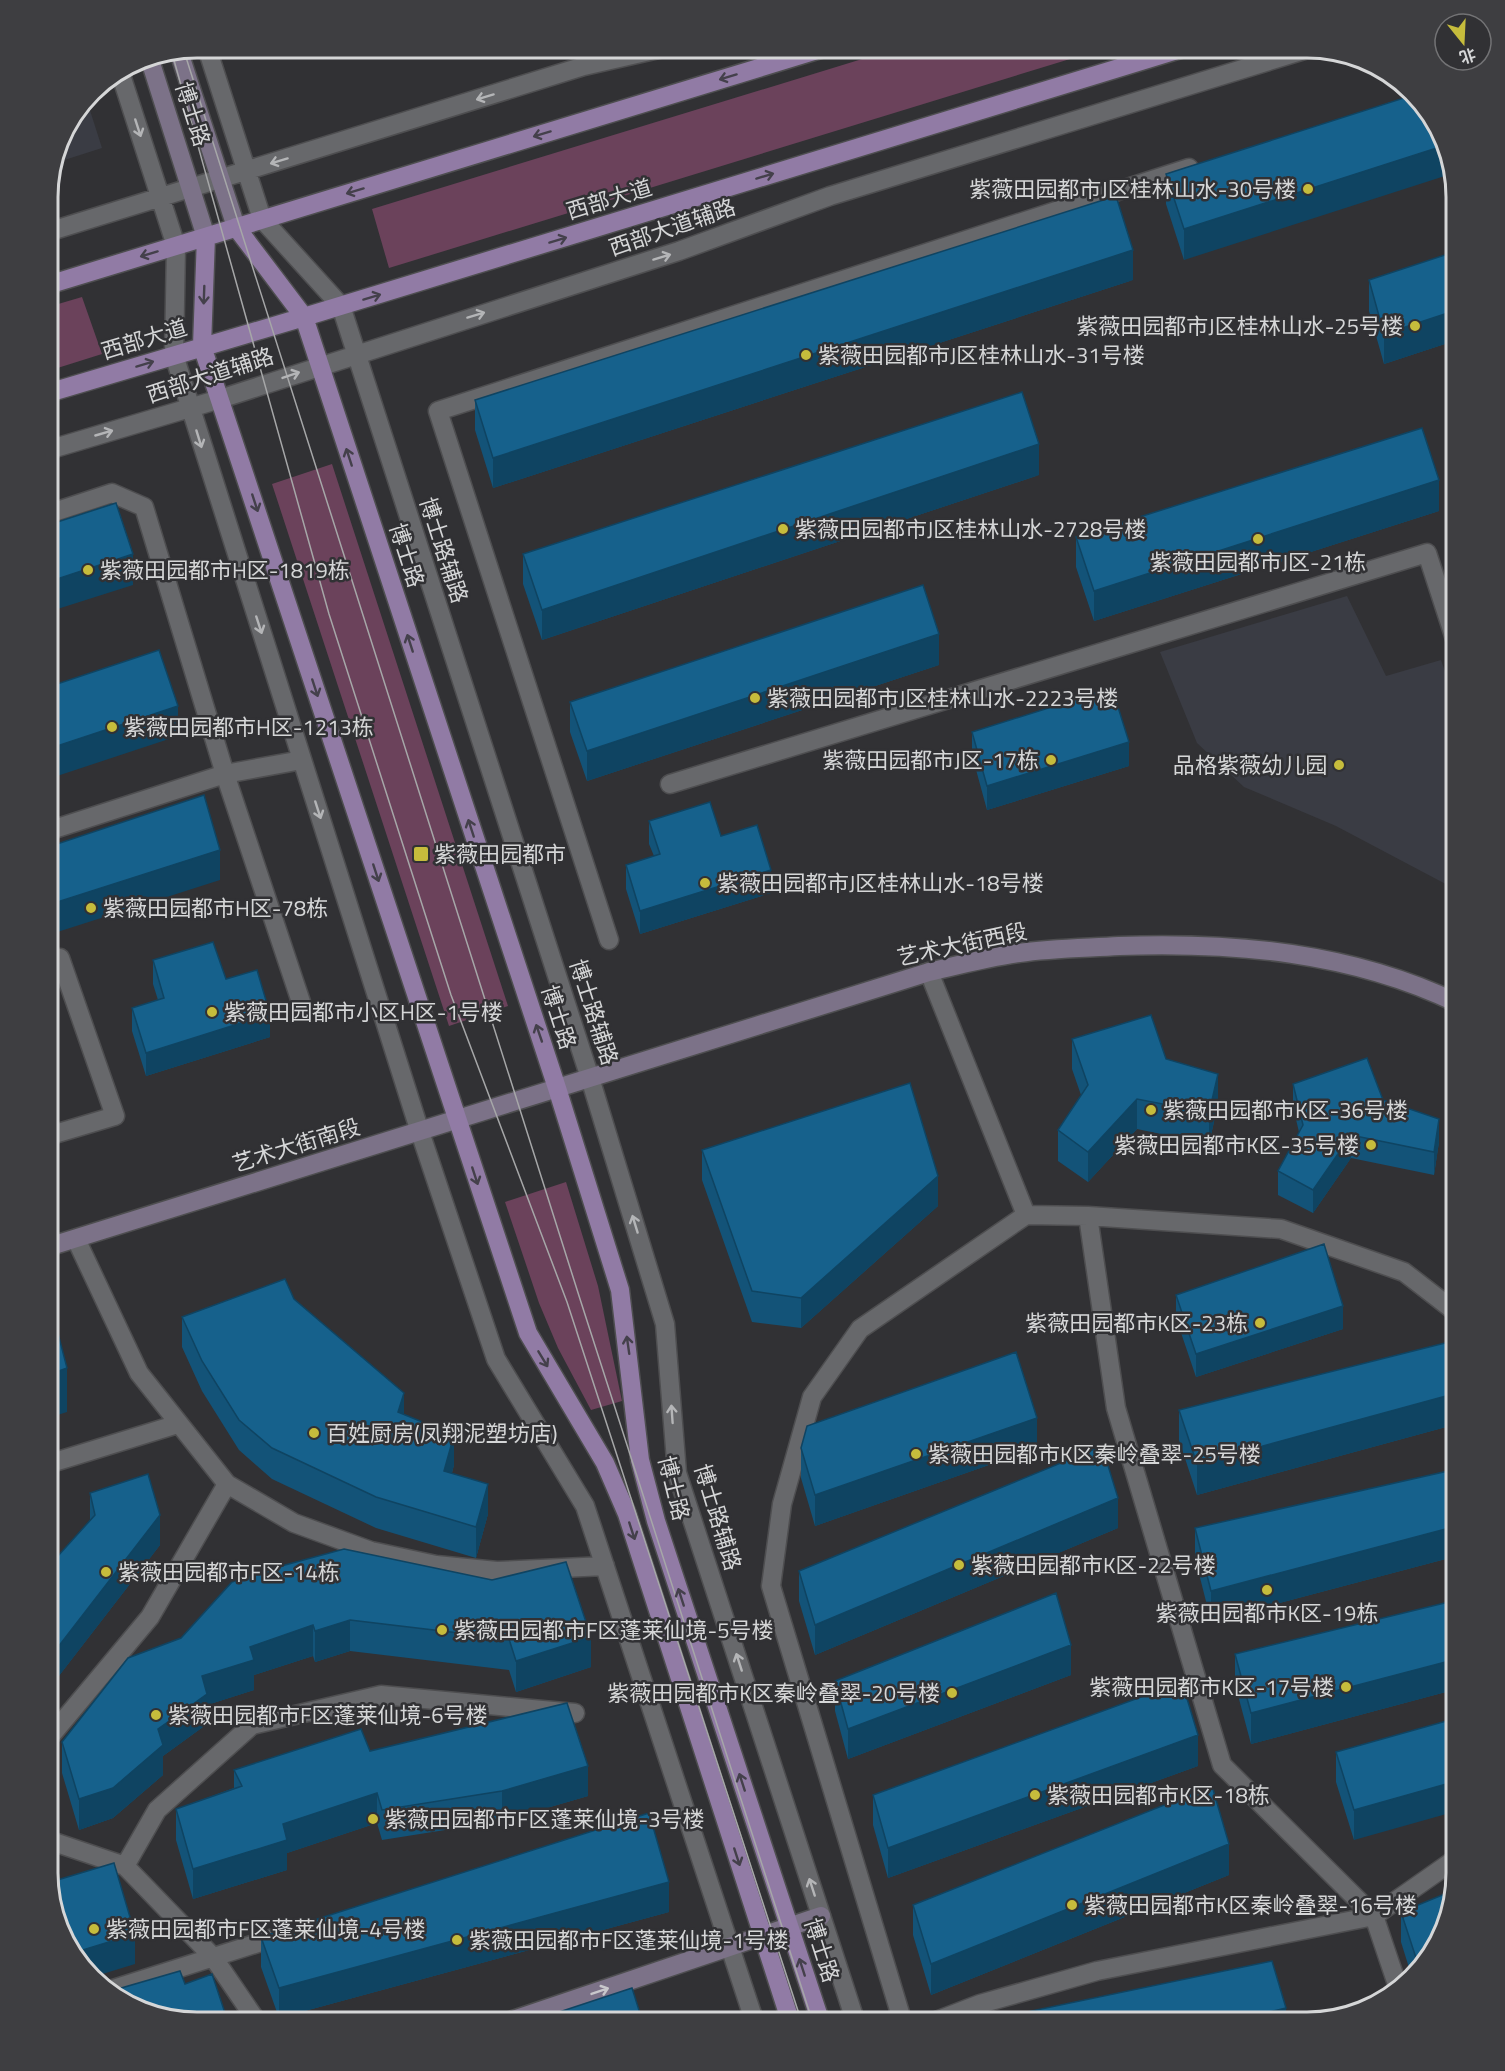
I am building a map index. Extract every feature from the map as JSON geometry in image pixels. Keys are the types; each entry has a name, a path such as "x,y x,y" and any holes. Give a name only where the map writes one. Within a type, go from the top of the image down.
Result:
{"main road":[{"path":"59,282 788,59"},
{"name":"西部大道","path":"59,390 341,306 1148,59"},
{"name":"博士路","path":"236,227 304,317 557,1089 620,1290 640,1460 656,1521 817,2012"},
{"name":"博士路","path":"206,237 202,346 528,1334 605,1463 627,1514 787,2012"}],"street":[{"name":"博士路辅路","path":"211,59 262,219 341,306 590,1078 666,1324 677,1473 852,2012"},
{"path":"59,229 584,66 615,59"},
{"name":"西部大道辅路","path":"59,447 220,399 679,251 830,196 1275,59"},
{"name":"博士路","path":"182,60 236,227"},
{"name":"博士路","path":"153,66 206,237"},
{"path":"123,80 176,246 174,355 420,1132 496,1359 585,1506 751,2012"},
{"path":"609,940 438,411 1207,162"},
{"path":"59,510 112,493 144,507 225,774 301,1002"},
{"path":"670,784 1426,553 1446,612"},
{"path":"59,827 225,774 302,760"},
{"name":"艺术大街西段","path":"557,1089 929,972 1019,952 1172,945 1253,948 1331,960 1421,986 1446,998"},
{"path":"59,958 115,1116 59,1133"},
{"path":"929,972 1026,1215"},
{"name":"艺术大街南段","path":"59,1244 557,1089"},
{"path":"900,2012 771,1586 782,1504 812,1397 860,1329 1026,1215 1088,1216 1281,1229 1404,1272 1446,1304"},
{"path":"1088,1216 1116,1408 1222,1765 1374,1916 1396,1981"},
{"path":"76,1239 139,1373 227,1484 294,1523 371,1551 436,1565 497,1571 605,1566"},
{"path":"59,1461 178,1424"},
{"path":"59,1726 150,1617 227,1484"},
{"path":"125,1866 157,1810 252,1725 381,1695 575,1713"},
{"path":"59,1844 125,1866 213,1957 250,2012"},
{"path":"959,2012 1097,1971 1374,1916 1446,1866"},
{"path":"537,2012 821,1916"},
{"path":"118,1987 305,1929"}],"shaded area":[{"path":"862,59 1070,59 389,268 372,209"},
{"path":"90,110 102,148 63,160 77,128"},
{"path":"82,297 102,354 59,368 59,304"},
{"path":"332,464 508,1006 449,1026 272,484"},
{"name":"品格紫薇幼儿园","path":"1347,596 1386,676 1441,660 1446,674 1446,884 1336,826 1244,787 1197,743 1160,652"},
{"path":"566,1182 598,1286 622,1401 591,1410 558,1348 539,1303 505,1202"}],"building":[{"path":"1404,98 1418,113 1437,148 1184,229 1166,174"},
{"path":"1116,196 1133,250 493,458 475,400"},
{"path":"1446,255 1446,314 1384,334 1369,280"},
{"path":"1022,392 1039,444 542,610 523,554"},
{"path":"1422,428 1439,480 1094,591 1076,537"},
{"path":"116,503 133,554 59,578 59,521"},
{"path":"923,585 939,634 587,751 570,702"},
{"path":"159,650 178,706 59,745 59,683"},
{"path":"1112,688 1129,742 987,786 972,732"},
{"path":"204,795 220,850 59,901 59,843"},
{"name":"紫薇田园都市J区桂林山水-18号楼","path":"710,802 721,836 757,825 771,870 640,911 626,865 660,854 649,821"},
{"name":"紫薇田园都市小区H区-1号楼","path":"213,942 226,979 257,970 270,1014 146,1053 132,1008 164,998 153,960"},
{"path":"1151,1015 1166,1059 1218,1074 1209,1113 1137,1099 1088,1152 1058,1130 1088,1085 1072,1039"},
{"name":"紫薇田园都市K区-35号楼","path":"1367,1058 1383,1100 1439,1119 1434,1152 1351,1135 1313,1190 1278,1171 1303,1125 1293,1084"},
{"path":"910,1083 938,1176 801,1298 752,1291 702,1150"},
{"name":"紫薇田园都市K区-23栋","path":"1324,1244 1343,1306 1196,1354 1176,1295"},
{"name":"百姓厨房(凤翔泥塑坊店)","path":"285,1279 294,1299 404,1393 398,1412 454,1435 444,1471 488,1484 476,1527 376,1497 272,1448 239,1420 202,1361 182,1317"},
{"path":"59,1337 67,1368 59,1371"},
{"path":"1446,1343 1446,1396 1197,1464 1179,1410"},
{"path":"1016,1352 1037,1418 815,1495 801,1448 807,1426"},
{"path":"1102,1446 1118,1498 815,1625 799,1571"},
{"path":"1446,1471 1446,1529 1211,1591 1195,1528"},
{"path":"148,1474 160,1515 59,1646 59,1555 95,1515 90,1493"},
{"path":"344,1549 492,1580 566,1562 591,1637 516,1661 509,1639 350,1620 315,1631 313,1625 250,1647 254,1660 202,1676 207,1694 158,1729 163,1745 113,1788 79,1799 62,1742 128,1658 181,1638 232,1582"},
{"path":"1056,1593 1071,1645 848,1729 835,1681"},
{"path":"1446,1603 1446,1662 1251,1713 1235,1654"},
{"path":"1182,1682 1198,1735 888,1848 873,1795"},
{"path":"567,1703 588,1766 502,1791 382,1810 377,1793 283,1824 287,1840 193,1869 176,1809 242,1786 234,1770 361,1729 370,1751"},
{"path":"1446,1721 1446,1784 1354,1810 1336,1752"},
{"path":"1212,1786 1229,1844 931,1964 913,1905"},
{"path":"649,1813 669,1882 279,1988 261,1937"},
{"path":"114,1863 135,1934 82,1950 63,1910 59,1879"},
{"path":"1445,1894 1436,1927 1417,1960 1401,1912"},
{"path":"1272,1961 1286,2008 1269,2012 1027,2012"},
{"path":"180,1971 185,1984 212,1974 225,2012 188,2012 161,2008 144,2002 120,1988"},
{"path":"632,1988 640,2012 559,2012"}],"tram line":[{"path":"187,59 580,1299 809,2012"},
{"path":"174,61 329,614 451,995 567,1302 798,2012"}],"place":[{"name":"紫薇田园都市J区桂林山水-30号楼","path":"1308,189"},
{"name":"紫薇田园都市J区桂林山水-25号楼","path":"1415,326"},
{"name":"紫薇田园都市J区桂林山水-31号楼","path":"806,355"},
{"name":"紫薇田园都市J区桂林山水-2728号楼","path":"783,529"},
{"name":"紫薇田园都市J区-21栋","path":"1258,539"},
{"name":"紫薇田园都市H区-1819栋","path":"88,570"},
{"name":"紫薇田园都市J区桂林山水-2223号楼","path":"755,698"},
{"name":"紫薇田园都市H区-1213栋","path":"112,727"},
{"name":"紫薇田园都市J区-17栋","path":"1051,760"},
{"name":"品格紫薇幼儿园","path":"1339,765"},
{"name":"紫薇田园都市","path":"421,854"},
{"name":"紫薇田园都市J区桂林山水-18号楼","path":"705,883"},
{"name":"紫薇田园都市H区-78栋","path":"91,908"},
{"name":"紫薇田园都市小区H区-1号楼","path":"212,1012"},
{"name":"紫薇田园都市K区-36号楼","path":"1151,1110"},
{"name":"紫薇田园都市K区-35号楼","path":"1371,1145"},
{"name":"紫薇田园都市K区-23栋","path":"1260,1323"},
{"name":"百姓厨房(凤翔泥塑坊店)","path":"314,1433"},
{"name":"紫薇田园都市K区秦岭叠翠-25号楼","path":"916,1454"},
{"name":"紫薇田园都市K区-22号楼","path":"959,1565"},
{"name":"紫薇田园都市F区-14栋","path":"106,1572"},
{"name":"紫薇田园都市K区-19栋","path":"1267,1590"},
{"name":"紫薇田园都市F区蓬莱仙境-5号楼","path":"442,1630"},
{"name":"紫薇田园都市K区-17号楼","path":"1346,1687"},
{"name":"紫薇田园都市K区秦岭叠翠-20号楼","path":"952,1693"},
{"name":"紫薇田园都市F区蓬莱仙境-6号楼","path":"156,1715"},
{"name":"紫薇田园都市K区-18栋","path":"1035,1795"},
{"name":"紫薇田园都市F区蓬莱仙境-3号楼","path":"373,1819"},
{"name":"紫薇田园都市K区秦岭叠翠-16号楼","path":"1072,1905"},
{"name":"紫薇田园都市F区蓬莱仙境-4号楼","path":"94,1929"},
{"name":"紫薇田园都市F区蓬莱仙境-1号楼","path":"457,1940"}]}
